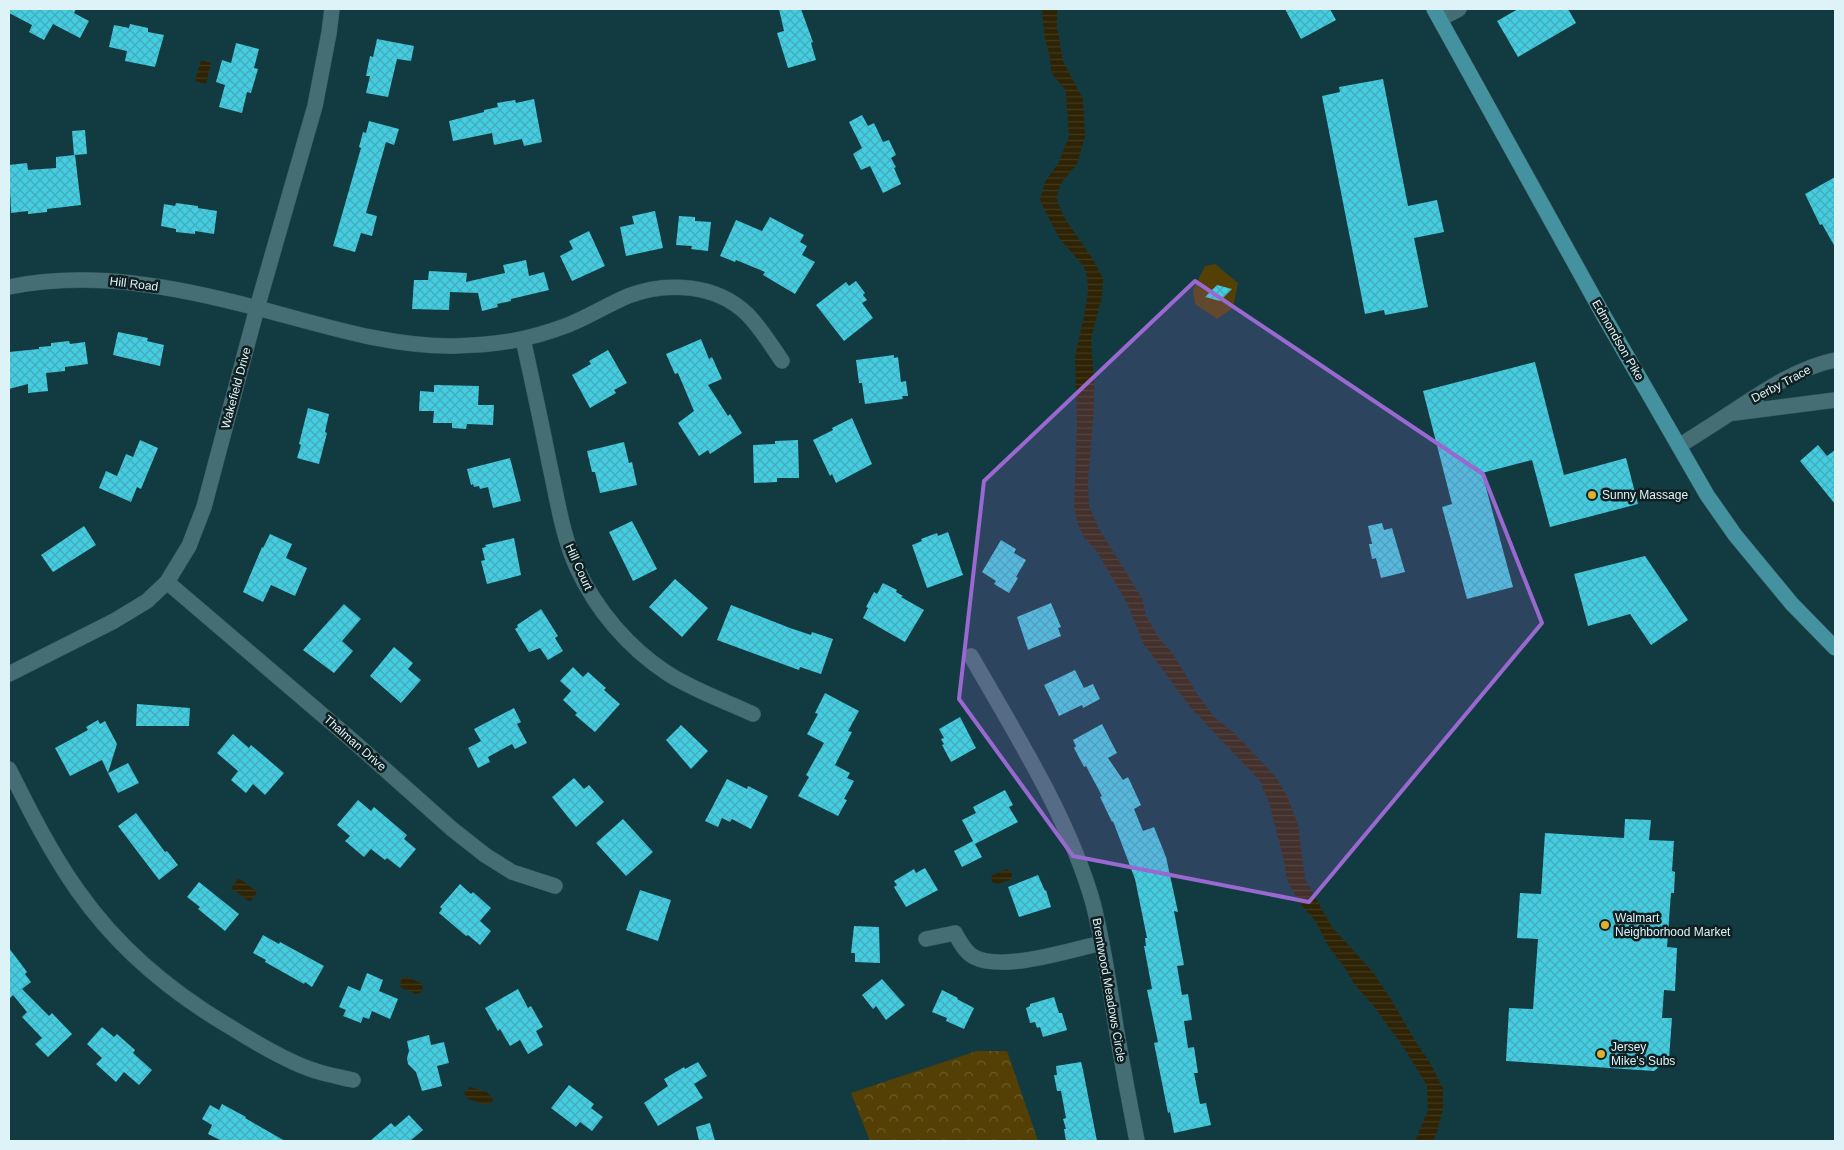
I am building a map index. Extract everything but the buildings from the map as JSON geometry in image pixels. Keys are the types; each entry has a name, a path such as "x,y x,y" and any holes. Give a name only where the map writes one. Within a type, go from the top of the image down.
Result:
{"main road":[{"name":"Edmondson Pike","path":"1437,14 1605,318 1707,495 1735,535 1792,604 1835,648"}],"street":[{"name":"Wakefield Drive","path":"9,674 126,615 147,601 167,582 189,546 200,521 314,106 325,57 332,9"},
{"path":"1437,14 1460,9"},
{"name":"Hill Road","path":"9,287 67,279 117,281 178,290 257,308"},
{"path":"257,308 339,330 415,345 486,345 504,344 581,320 639,292 672,286 684,287 714,294 740,308 758,327 782,361"},
{"name":"Hill Court","path":"523,339 564,526 577,568 595,601 621,633 668,674 753,714"},
{"name":"Derby Trace","path":"1679,446 1753,398 1810,367 1835,360"},
{"name":"Derby Trace","path":"1730,413 1835,400"},
{"name":"Thalman Drive","path":"167,582 354,741 452,829 512,872 555,886"},
{"name":"Brentwood Meadows Circle","path":"971,656 1017,736 1054,807 1084,876 1102,943 1137,1141"},
{"path":"9,769 40,830 78,891 103,923 155,975 204,1012 246,1037 303,1067 353,1080"},
{"path":"926,939 955,933 967,952 974,957 988,961 1009,963 1102,943"}],"highlighted area":[{"path":"1195,281 1483,474 1542,623 1309,902 1073,856 959,699 984,481"}],"green space":[{"path":"1215,264 1238,283 1233,308 1217,319 1195,304 1193,290 1205,266"},
{"path":"977,1051 1007,1051 1038,1141 870,1141 851,1093"}],"shaded area":[{"path":"1042,9 1057,9 1057,27 1063,61 1083,99 1085,137 1077,164 1062,182 1057,200 1064,217 1094,261 1103,279 1102,296 1091,339 1094,410 1088,481 1089,506 1099,529 1142,598 1146,616 1159,638 1173,654 1197,694 1214,717 1234,733 1276,777 1287,796 1298,825 1305,878 1332,927 1372,971 1391,999 1429,1061 1443,1088 1443,1110 1433,1141 1415,1141 1428,1110 1427,1086 1404,1048 1372,1004 1354,984 1345,968 1328,946 1316,922 1299,902 1287,880 1283,856 1269,803 1260,781 1190,707 1143,643 1127,603 1096,550 1084,538 1077,522 1074,506 1077,424 1075,357 1088,291 1084,267 1060,239 1040,199 1045,182 1059,162 1069,136 1066,94 1063,86 1054,77 1051,70 1044,34"},
{"path":"201,60 211,63 206,84 195,81"},
{"path":"1007,869 1012,873 1010,880 997,884 992,882 992,875"},
{"path":"239,878 256,891 250,902 231,888"},
{"path":"407,977 421,983 423,988 421,993 416,994 401,988 402,978"},
{"path":"470,1087 487,1092 493,1099 492,1103 483,1104 468,1099 464,1093"}],"place":[{"name":"Sunny Massage","path":"1592,495"},
{"name":"Walmart Neighborhood Market","path":"1605,925"},
{"name":"Jersey Mike's Subs","path":"1601,1054"}]}
